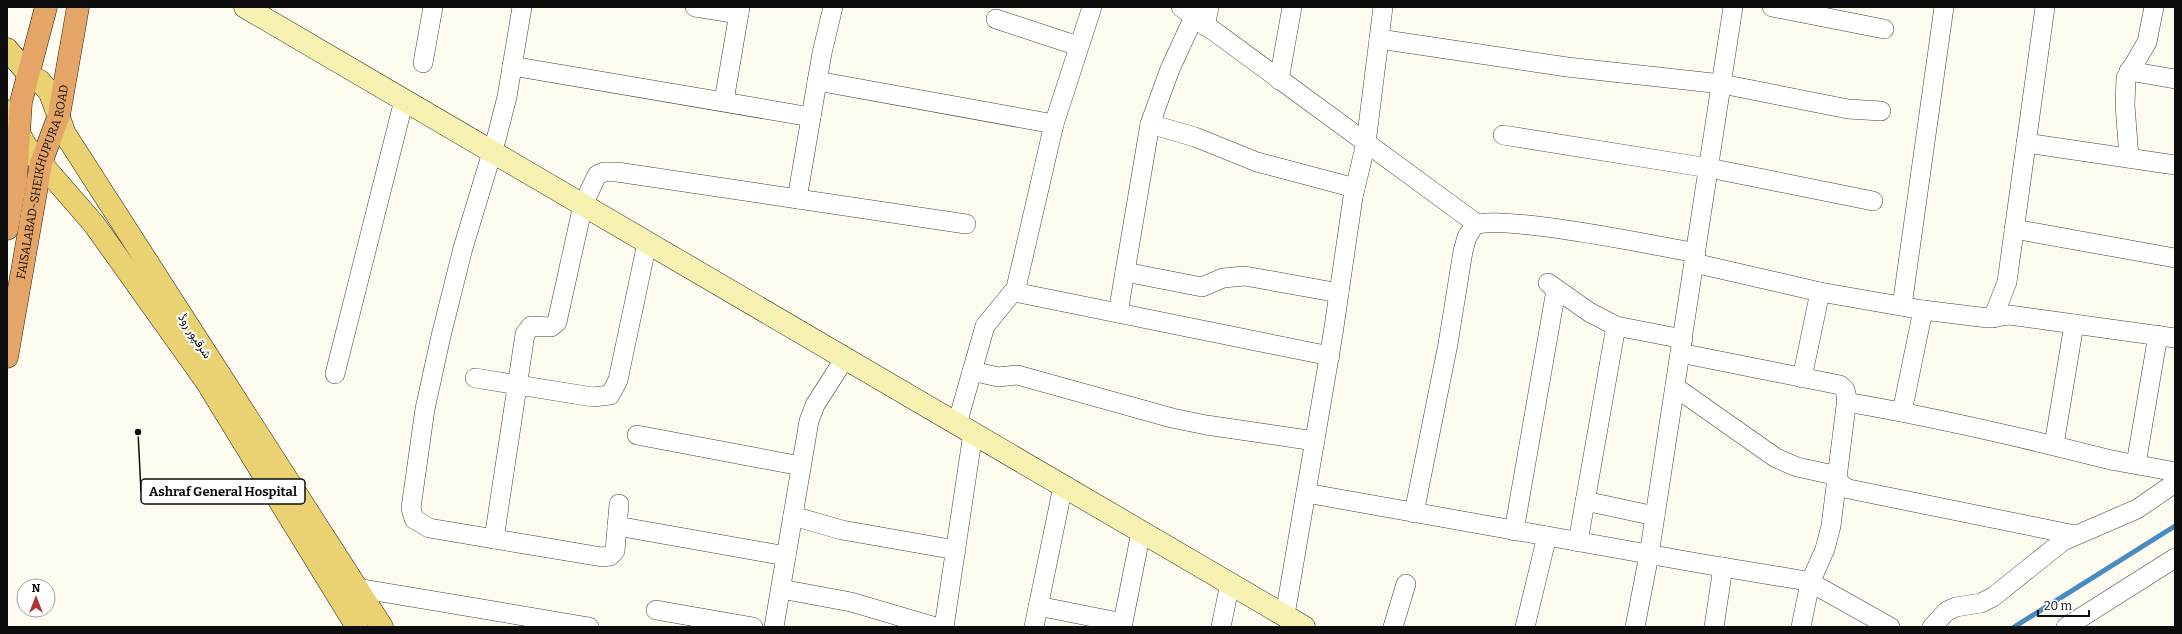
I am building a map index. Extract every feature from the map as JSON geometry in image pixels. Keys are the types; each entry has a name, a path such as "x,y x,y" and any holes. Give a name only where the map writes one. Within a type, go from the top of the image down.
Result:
{"highway":[{"name":"FAISALABAD-SHEIKHUPURA ROAD","path":"7,229 16,180 21,102 46,7"},
{"name":"FAISALABAD-SHEIKHUPURA ROAD","path":"7,357 41,163 59,114 78,7"}],"main road":[{"name":"شرقپور روڈ","path":"7,49 29,75 40,81 50,92 65,134 382,627"},
{"name":"شرقپور روڈ","path":"7,111 26,146 94,224 206,381 357,627"}],"street":[{"path":"245,7 1297,623 1306,493 1330,356 1355,188 1366,143 1383,7"},
{"path":"423,63 433,7"},
{"path":"522,7 499,130 463,248 441,336 425,409 411,508 414,519 429,528 602,557 610,556 615,551 619,504"},
{"path":"695,7 740,10 724,101"},
{"path":"797,199 817,81 833,7"},
{"path":"944,627 956,550 965,428 972,371 985,326 1014,292 1019,277 1054,124 1078,46 1092,7"},
{"path":"1279,80 1292,7"},
{"path":"1634,627 1649,555 1733,7"},
{"path":"1772,7 1884,29"},
{"path":"1902,306 1944,7"},
{"path":"1993,318 2007,282 2045,7"},
{"path":"2129,158 2124,93 2129,71 2147,42 2154,7"},
{"path":"1118,313 1150,124 1170,69 1197,14 1279,80 1477,224"},
{"path":"996,19 1078,46"},
{"path":"1379,38 1567,66 1722,84 1848,110 1881,111"},
{"path":"512,66 811,117"},
{"path":"2129,71 2175,79"},
{"path":"817,81 1054,124"},
{"path":"335,374 404,100"},
{"path":"1150,124 1195,137 1257,162 1355,188"},
{"path":"1503,136 1709,168 1873,201"},
{"path":"2026,143 2175,165"},
{"path":"494,539 516,385 528,328 533,325 553,327 557,322 583,205 597,175 613,172 966,224"},
{"path":"1414,513 1448,344 1463,251 1469,232 1477,224 1485,222 1548,227 1695,258 1820,292 1923,310 1993,318 2009,315 2166,336 2136,464"},
{"path":"2014,229 2175,258"},
{"path":"475,378 600,397 613,392 618,380 647,242"},
{"path":"1125,272 1202,287 1224,278 1246,276 1339,292"},
{"path":"1514,531 1552,287 1589,312 1616,326 1682,346 1802,378 1840,386 1845,390 1846,402 1829,532 1825,549 1810,583 1801,627"},
{"path":"1014,292 1330,356"},
{"path":"1802,378 1820,292"},
{"path":"1902,412 1923,310"},
{"path":"2054,444 2074,324"},
{"path":"1578,542 1616,326"},
{"path":"774,627 810,420 815,405 845,358"},
{"path":"972,371 998,377 1017,375 1172,418 1206,425 1315,441"},
{"path":"1675,387 1776,458 1792,465 1829,473 1837,478 1842,486 1849,490 2075,535"},
{"path":"1846,402 1902,412 2054,444 2107,459 2175,472"},
{"path":"637,435 801,466"},
{"path":"1932,627 1947,611 1956,607 1981,603 1993,597 2046,553 2075,535 2137,509 2175,483"},
{"path":"1034,627 1063,486"},
{"path":"1306,493 1649,555 1787,577 1810,583 1890,627"},
{"path":"1585,501 1655,516"},
{"path":"793,516 842,530 956,550"},
{"path":"617,526 786,556"},
{"path":"1038,606 1122,625 1141,532"},
{"path":"1525,627 1547,536"},
{"path":"2066,627 2175,558"},
{"path":"1714,627 1723,567"},
{"path":"1221,627 1230,583"},
{"path":"1393,627 1406,584"},
{"path":"357,588 490,619 589,627"},
{"path":"780,589 851,602 936,627"},
{"path":"656,610 753,627"}],"waterway":[{"path":"2014,627 2175,526"}],"place":[{"name":"Ashraf General Hospital","path":"138,432"}]}
